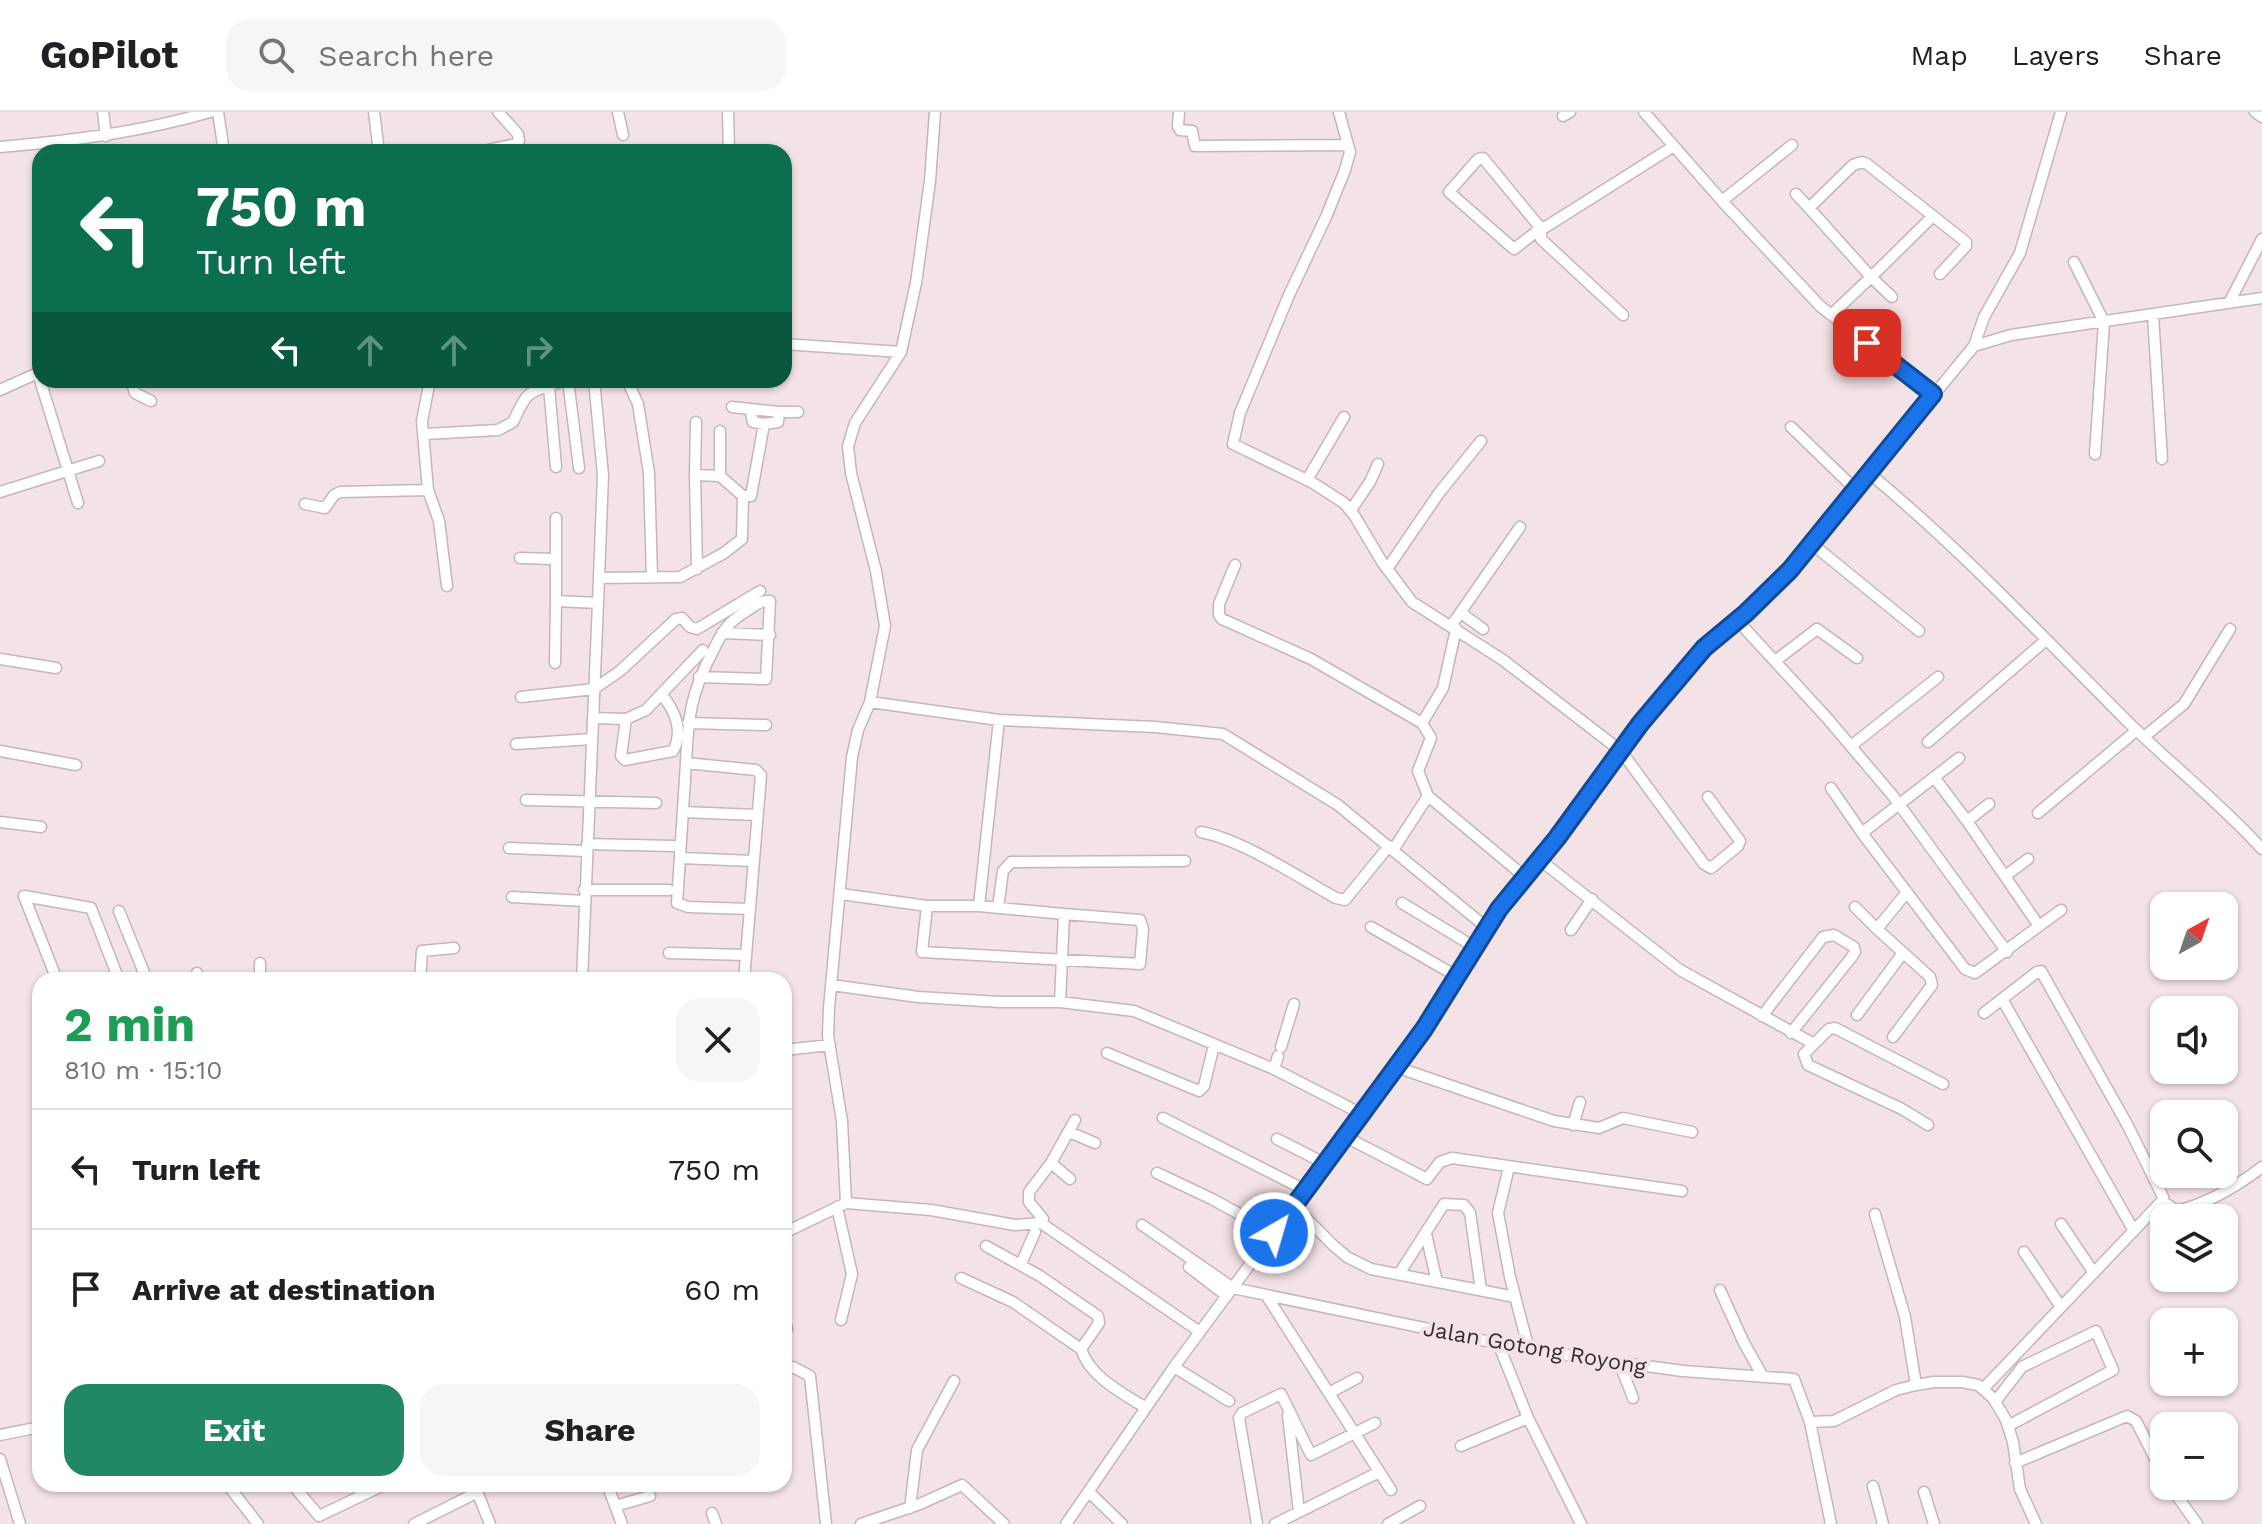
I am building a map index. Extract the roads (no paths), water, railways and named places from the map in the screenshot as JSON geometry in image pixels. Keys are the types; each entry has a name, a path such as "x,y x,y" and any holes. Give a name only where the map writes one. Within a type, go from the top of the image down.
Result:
{"street":[{"path":"103,112 106,136"},
{"path":"0,147 106,136 167,125 210,112"},
{"path":"218,112 223,144"},
{"path":"374,112 378,144"},
{"path":"498,112 518,134 516,144"},
{"path":"618,112 623,135"},
{"path":"728,112 729,144"},
{"path":"841,1320 852,1274 841,1205 842,1121 828,1036 852,757 858,730 870,702 885,626 876,571 851,473 848,446 855,423 901,352 916,283 930,181 935,112"},
{"path":"1179,112 1178,126 1180,130 1192,131 1195,146 1348,145"},
{"path":"1339,112 1350,152 1345,170 1289,295 1240,413 1232,441 1238,449 1330,492 1351,510 1387,569 1412,602 1569,708 1621,751 1704,864 1711,868 1740,841 1708,797"},
{"path":"1644,112 1722,201 1831,315 1933,394"},
{"path":"1066,1524 1174,1367 1396,1067 1458,977 1487,928 1621,751 1684,670 1715,637 1779,582 1974,346 1984,317 2020,253 2061,112"},
{"path":"2255,112 2262,117"},
{"path":"1722,201 1792,145"},
{"path":"1623,315 1541,239 1541,228 1483,158 1478,159 1449,192 1514,249 1541,228 1674,146"},
{"path":"1809,208 1853,165 1862,162 1966,244 1940,274"},
{"path":"1796,194 1892,297"},
{"path":"1831,315 1933,216"},
{"path":"2229,303 2262,239"},
{"path":"2074,262 2104,322 2095,454"},
{"path":"1974,346 2011,335 2262,298"},
{"path":"2153,315 2162,459"},
{"path":"792,345 901,352"},
{"path":"0,390 32,379"},
{"path":"44,388 78,503"},
{"path":"133,388 135,393 151,401"},
{"path":"428,388 423,413 428,490 439,521 447,586"},
{"path":"425,434 498,430 513,422 521,402 531,391 544,388"},
{"path":"549,388 556,467"},
{"path":"567,388 579,468"},
{"path":"582,972 603,475 595,388"},
{"path":"631,388 638,404 649,473 652,577"},
{"path":"732,407 798,412"},
{"path":"750,409 751,420 764,424 778,422 779,412"},
{"path":"1307,480 1344,417"},
{"path":"696,422 697,569"},
{"path":"695,475 720,476 743,496 751,496 764,424"},
{"path":"1791,427 1856,490"},
{"path":"720,431 720,476"},
{"path":"1387,569 1439,493 1481,441"},
{"path":"0,492 99,461"},
{"path":"1351,510 1378,464"},
{"path":"1869,473 1931,525 2140,734 2262,849"},
{"path":"305,504 325,508 340,492 428,490"},
{"path":"599,578 680,577 697,569 742,539 743,496"},
{"path":"555,663 556,518"},
{"path":"1422,723 1443,688 1453,628 1520,527"},
{"path":"1811,543 1919,631"},
{"path":"520,558 555,559"},
{"path":"1235,565 1219,604 1222,619 1311,659 1422,723 1431,738 1418,771 1428,796 1525,877"},
{"path":"521,697 594,689 620,671 676,619 682,618 690,627 697,629 760,591"},
{"path":"699,677 766,679 771,605 767,600 729,622 699,677 692,698 677,903 688,907 750,909"},
{"path":"556,601 598,603"},
{"path":"1461,613 1483,629"},
{"path":"1737,620 1899,804 2007,952"},
{"path":"1775,661 1817,629 1857,658"},
{"path":"2038,813 2184,704 2230,629"},
{"path":"722,633 770,635"},
{"path":"1928,742 2046,640"},
{"path":"646,710 703,650"},
{"path":"0,659 56,668"},
{"path":"1851,746 1938,677"},
{"path":"626,719 621,756 625,760 673,751 678,724 673,708 661,694"},
{"path":"870,702 999,720 1223,734 1338,805 1487,928"},
{"path":"593,718 626,719 646,710 673,708"},
{"path":"989,907 993,883 999,720"},
{"path":"688,723 766,725"},
{"path":"516,744 592,739"},
{"path":"0,751 76,765"},
{"path":"1862,833 1959,758"},
{"path":"686,763 756,770 761,775 745,972"},
{"path":"1934,777 2039,926"},
{"path":"1831,788 1862,833 1971,973 2007,952 2061,910"},
{"path":"1201,832 1213,834 1268,860 1342,900 1353,894 1428,796"},
{"path":"526,800 656,803"},
{"path":"1967,821 1989,804"},
{"path":"683,812 757,815"},
{"path":"0,822 41,827"},
{"path":"509,848 674,846"},
{"path":"680,858 754,861"},
{"path":"2005,876 2028,859"},
{"path":"1540,860 1680,970 1814,1044"},
{"path":"989,907 993,883 1013,861 1185,861"},
{"path":"512,897 669,890"},
{"path":"1877,929 1907,892"},
{"path":"841,894 927,906 989,907 1136,918 1142,921 1143,929 1140,964 922,952 927,906"},
{"path":"54,972 24,896 91,908 116,972"},
{"path":"1571,930 1592,899"},
{"path":"1402,903 1476,948"},
{"path":"1855,907 1930,977 1932,985 1893,1037"},
{"path":"119,911 144,972"},
{"path":"1060,1002 1064,914"},
{"path":"1371,927 1458,977"},
{"path":"1762,1016 1823,937 1834,935 1850,944 1854,947 1854,955 1791,1033"},
{"path":"421,972 422,951 454,948"},
{"path":"669,953 746,955"},
{"path":"1857,1015 1903,953"},
{"path":"260,963 260,972"},
{"path":"1983,1389 2162,1201 2162,1193 2128,1126 2043,973 2037,972 1984,1013"},
{"path":"832,985 956,1000 1060,1002 1134,1011 1274,1069 1362,1114"},
{"path":"2002,999 2134,1231"},
{"path":"1274,1069 1294,1004"},
{"path":"1928,1125 1902,1109 1808,1065 1804,1054 1829,1029 1835,1028 1943,1084"},
{"path":"792,1049 830,1045"},
{"path":"1107,1053 1199,1091 1204,1086 1214,1045"},
{"path":"1396,1067 1513,1108 1573,1125 1599,1128 1623,1118 1692,1132"},
{"path":"1573,1125 1580,1102"},
{"path":"1163,1118 1307,1191"},
{"path":"1021,1264 1043,1219 1029,1202 1028,1195 1051,1163 1075,1120"},
{"path":"1069,1132 1095,1143"},
{"path":"1346,1137 1427,1179 1440,1162 1452,1158 1682,1191"},
{"path":"1277,1139 1326,1164"},
{"path":"1051,1163 1070,1179"},
{"path":"1509,1167 1498,1213 1529,1350"},
{"path":"2162,1201 2177,1211 2199,1205 2245,1181 2262,1167"},
{"path":"1157,1173 1274,1233"},
{"path":"1399,1274 1446,1203 1467,1206 1481,1290"},
{"path":"792,1229 841,1205 898,1206 1038,1227 1200,1332"},
{"path":"1295,1207 1347,1257 1371,1269 1515,1297"},
{"path":"1875,1214 1905,1317 1916,1385"},
{"path":"2061,1224 2094,1273"},
{"path":"1142,1225 1230,1292"},
{"path":"1426,1234 1437,1282"},
{"path":"986,1246 1021,1264 1098,1316 1099,1323 1081,1349"},
{"path":"2024,1252 2061,1307"},
{"path":"1189,1267 1230,1292"},
{"path":"961,1278 1013,1302 1081,1349 1097,1375 1146,1408"},
{"path":"1720,1290 1763,1377"},
{"name":"Jalan Gotong Royong","path":"1230,1292 1266,1295 1529,1350 1794,1379 1810,1422"},
{"path":"1266,1295 1391,1490"},
{"path":"1995,1402 2022,1367 2096,1331 2113,1370 2008,1426"},
{"path":"1498,1343 1528,1418 1581,1524"},
{"path":"1619,1362 1633,1398"},
{"path":"792,1367 810,1376 826,1524"},
{"path":"1174,1367 1229,1401"},
{"path":"1329,1393 1357,1378"},
{"path":"910,1508 917,1450 954,1381"},
{"path":"1831,1524 1810,1422 1834,1421 1896,1390 1934,1382 1978,1385 1995,1402 2008,1426 2020,1489 2036,1524"},
{"path":"1257,1524 1239,1418 1245,1411 1278,1394 1283,1396 1311,1455"},
{"path":"1287,1406 1299,1512"},
{"path":"2015,1463 2127,1416 2136,1421 2150,1448"},
{"path":"1461,1446 1528,1418"},
{"path":"1294,1463 1375,1423"},
{"path":"0,1435 32,1429"},
{"path":"0,1459 20,1524"},
{"path":"1275,1524 1379,1472"},
{"path":"865,1523 910,1508 962,1485 1004,1524"},
{"path":"1873,1486 1883,1524"},
{"path":"233,1492 258,1524"},
{"path":"299,1492 319,1516 369,1492"},
{"path":"414,1524 469,1492"},
{"path":"478,1492 490,1524"},
{"path":"610,1492 622,1524"},
{"path":"1089,1492 1122,1524"},
{"path":"1924,1492 1934,1524"},
{"path":"615,1506 650,1496"},
{"path":"2180,1500 2197,1524"},
{"path":"1388,1524 1420,1506"}]}
